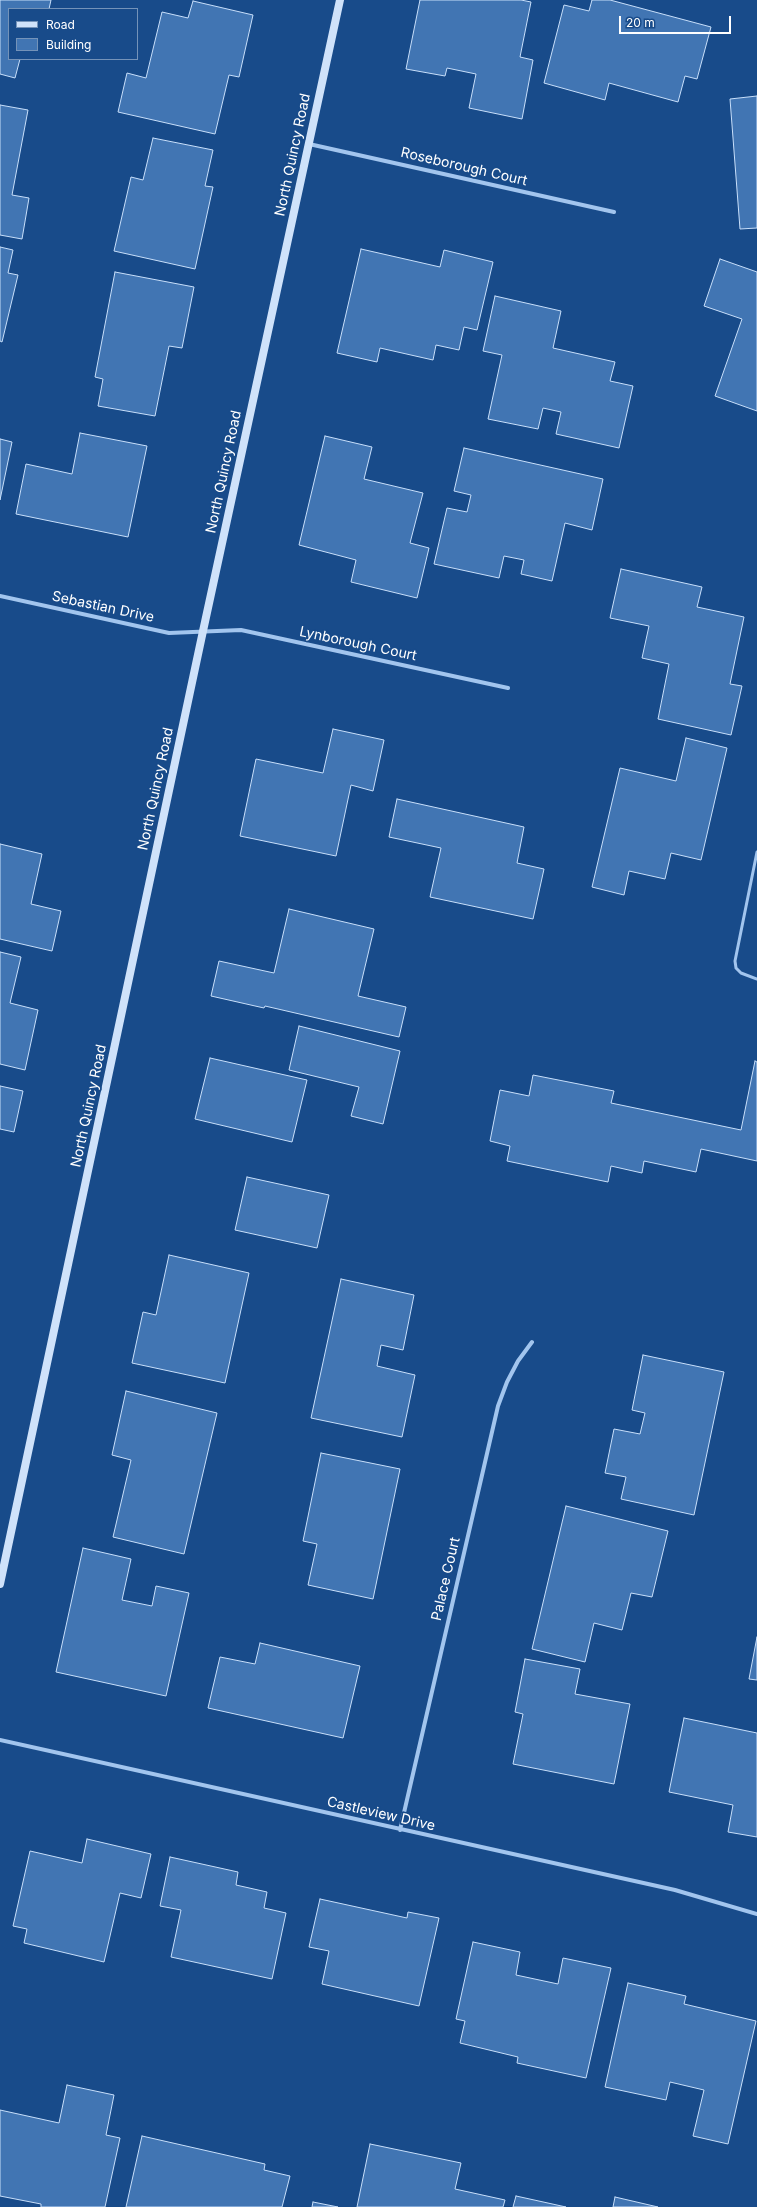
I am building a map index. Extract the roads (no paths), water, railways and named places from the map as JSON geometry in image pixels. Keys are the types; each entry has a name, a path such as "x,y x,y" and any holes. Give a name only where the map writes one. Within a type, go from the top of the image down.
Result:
{"street":[{"name":"North Quincy Road","path":"0,1584 203,631 340,0"},
{"name":"Roseborough Court","path":"309,144 614,212"},
{"name":"Sebastian Drive","path":"0,596 169,633 203,631"},
{"name":"Lynborough Court","path":"203,631 241,630 508,688"},
{"name":"Palace Court","path":"400,1830 498,1406 506,1382 518,1361 532,1342"},
{"name":"Castleview Drive","path":"0,1740 675,1890 757,1914"}],"lane":[{"path":"757,852 735,961 736,968 741,973 757,979"}]}
